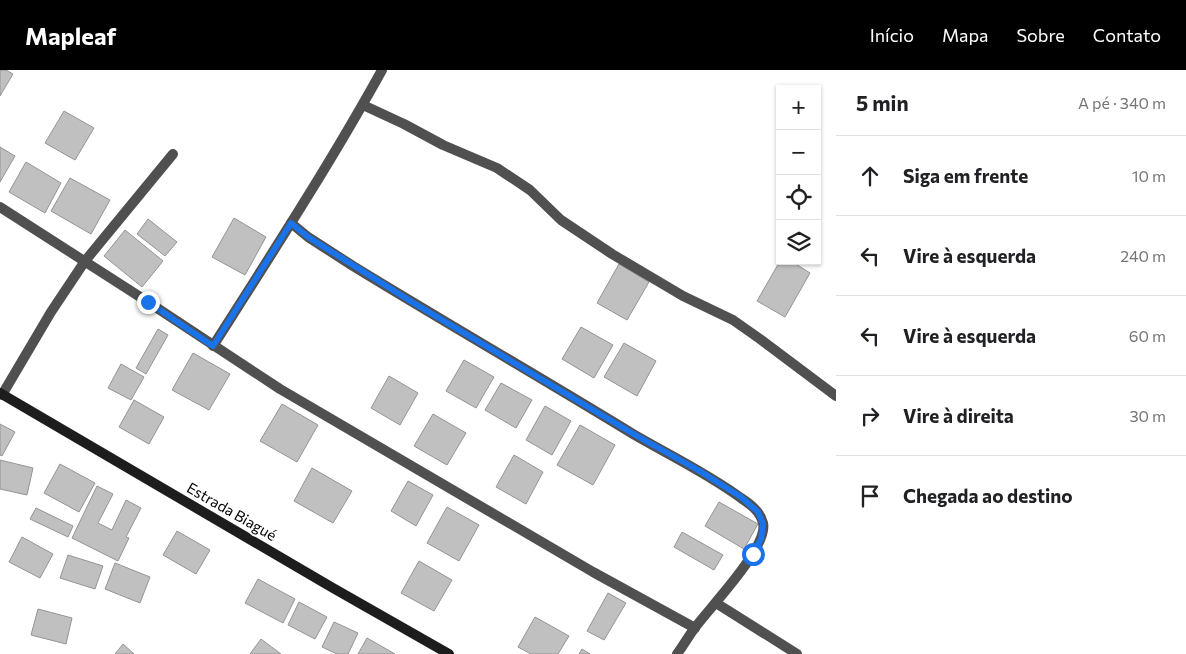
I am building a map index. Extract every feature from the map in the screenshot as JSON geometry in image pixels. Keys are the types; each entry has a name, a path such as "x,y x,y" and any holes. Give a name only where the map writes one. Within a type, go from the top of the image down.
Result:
{"main road":[{"name":"Estrada Biagué","path":"1,394 449,654"}],"street":[{"path":"213,346 291,223 363,105 382,70"},
{"path":"363,105 443,145 498,168 530,190 561,220 612,254 683,296 733,320 836,396"},
{"path":"1,394 51,312 85,261 173,154"},
{"path":"0,207 280,389 499,518 695,628"},
{"path":"291,223 308,237 353,266 637,436 698,470 741,497 758,512 763,524 761,539 753,554 677,654"},
{"path":"716,603 798,654"}],"building":[{"path":"0,70 6,70 13,74 0,96"},
{"path":"64,111 94,128 75,160 45,143"},
{"path":"0,147 15,156 0,182"},
{"path":"26,162 61,183 45,213 9,192"},
{"path":"70,178 110,200 91,234 51,211"},
{"path":"234,218 266,237 245,275 212,257"},
{"path":"148,219 177,242 165,256 137,234"},
{"path":"125,230 163,261 142,287 104,256"},
{"path":"619,264 649,282 627,320 597,303"},
{"path":"778,265 797,265 810,273 785,317 757,301"},
{"path":"581,327 613,345 594,378 562,359"},
{"path":"158,329 168,335 146,374 136,368"},
{"path":"624,343 656,361 637,396 604,377"},
{"path":"193,353 230,374 209,410 172,390"},
{"path":"464,360 494,377 476,408 446,391"},
{"path":"121,364 144,377 131,400 108,388"},
{"path":"389,376 418,393 400,425 371,408"},
{"path":"501,383 532,400 516,428 485,410"},
{"path":"134,400 164,417 149,444 119,427"},
{"path":"282,404 318,425 297,462 260,441"},
{"path":"545,406 571,421 552,455 526,440"},
{"path":"433,414 466,433 447,465 414,446"},
{"path":"0,424 15,432 2,456 0,455"},
{"path":"580,425 615,445 593,485 557,465"},
{"path":"514,455 543,472 526,504 496,487"},
{"path":"0,460 33,468 27,495 0,489"},
{"path":"60,464 95,483 79,512 44,493"},
{"path":"312,468 352,491 333,523 294,501"},
{"path":"408,481 433,495 416,526 391,511"},
{"path":"97,486 113,494 98,523 112,530 126,500 141,508 126,537 129,538 118,561 72,538"},
{"path":"719,502 758,524 744,549 705,526"},
{"path":"447,507 479,525 459,561 427,543"},
{"path":"36,508 73,526 68,537 30,519"},
{"path":"177,531 210,550 196,574 163,555"},
{"path":"682,532 723,555 714,570 674,547"},
{"path":"22,537 53,554 40,578 9,562"},
{"path":"68,555 103,566 95,589 60,578"},
{"path":"419,561 452,580 434,611 401,593"},
{"path":"115,563 150,577 140,603 105,589"},
{"path":"258,579 295,599 283,623 245,603"},
{"path":"608,593 626,603 604,640 587,631"},
{"path":"299,602 327,617 315,639 288,625"},
{"path":"38,609 72,618 66,644 31,635"},
{"path":"535,617 569,636 558,654 531,654 518,647"},
{"path":"334,622 358,633 348,654 337,654 322,647"},
{"path":"367,638 395,654 358,654"},
{"path":"261,639 281,654 250,654"},
{"path":"123,644 134,654 115,654"},
{"path":"582,649 590,654 579,654"}],"route":[{"path":"148,302 213,346 291,223 308,237 412,302 741,497 758,512 763,524 761,539 753,554"}]}
